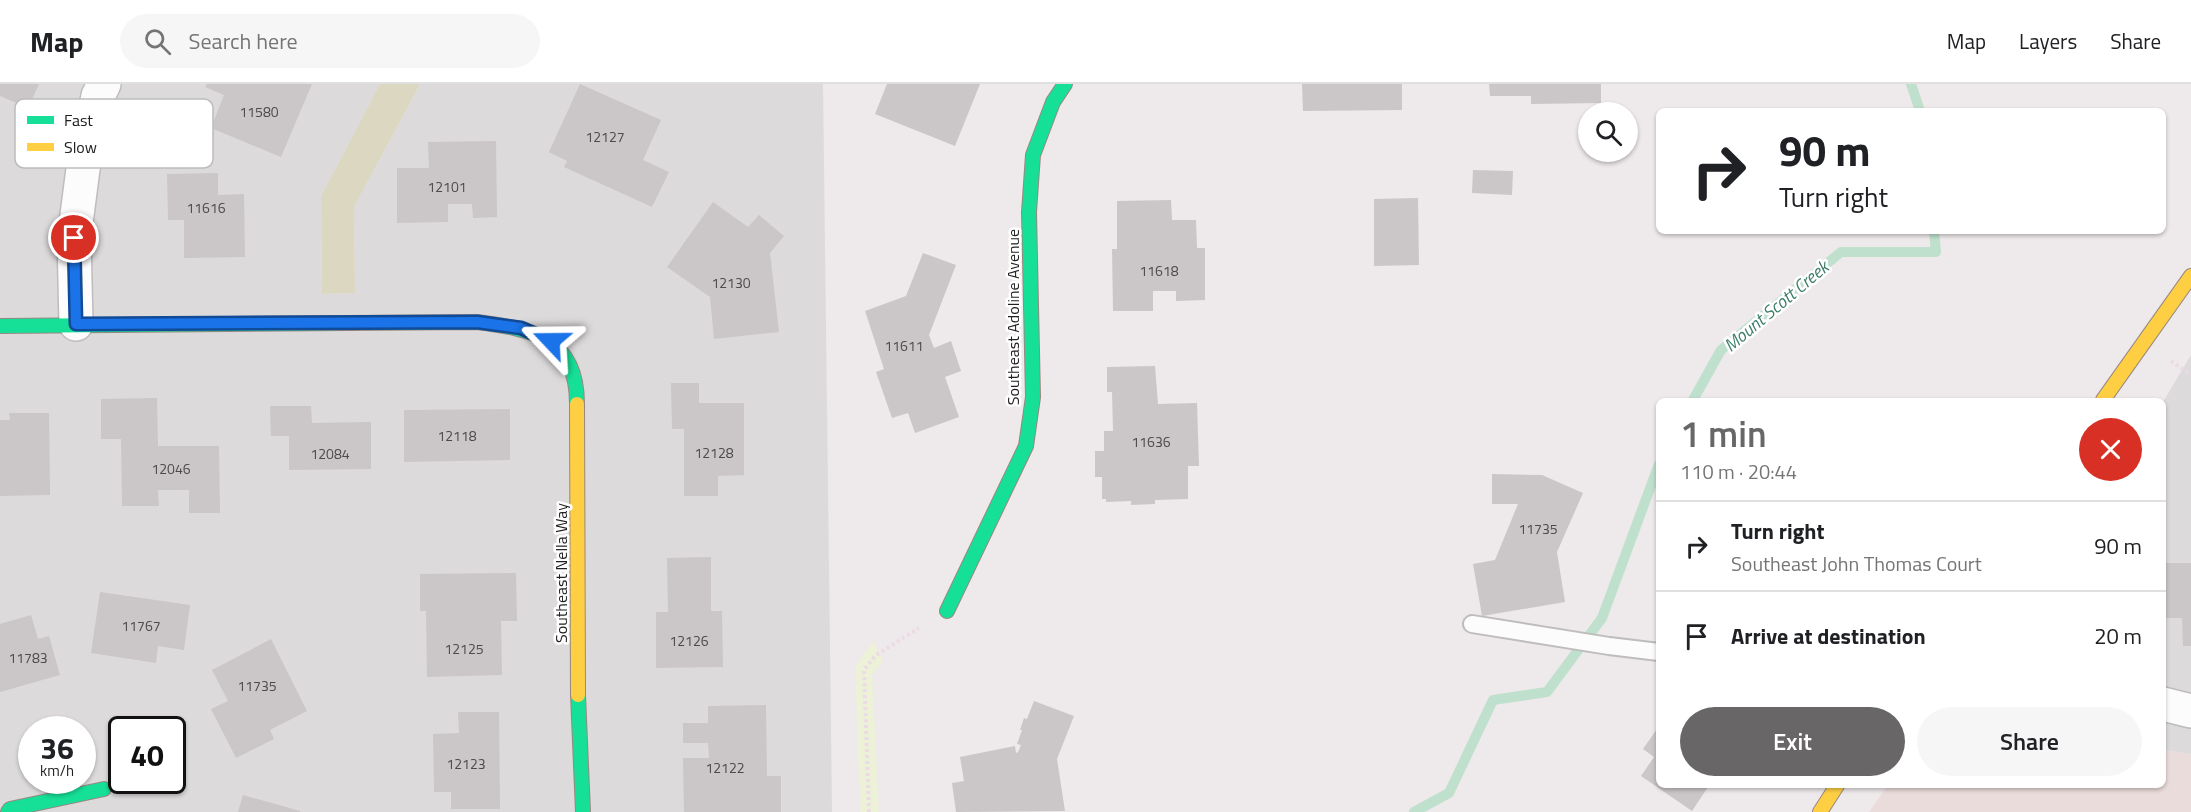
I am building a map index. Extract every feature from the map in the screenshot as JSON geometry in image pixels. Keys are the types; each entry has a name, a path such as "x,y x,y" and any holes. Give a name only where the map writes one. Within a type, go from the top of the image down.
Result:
{"street":[{"path":"97,99 104,84"},
{"name":"Southeast Adoline Avenue","path":"947,611 1026,446 1033,397 1029,212 1033,155 1053,102 1065,84"},
{"path":"0,326 76,324 74,238 83,168"},
{"path":"2104,398 2191,276"},
{"name":"Southeast Nella Way","path":"76,324 477,322 521,328 551,341 566,357 577,393 578,717 584,812"},
{"path":"2166,705 2191,711"},
{"path":"1820,812 1835,788"},
{"path":"8,812 10,809 104,789"}],"lane":[{"path":"1472,624 1656,652"}],"path":[{"path":"2182,368 2191,375"},
{"path":"869,812 864,670 876,654 947,611"}],"shaded area":[{"path":"0,84 380,84 321,196 322,294 355,293 354,207 420,84 823,84 832,812 0,812"},
{"path":"380,84 420,84 354,207 355,293 322,294 321,196"},
{"path":"2191,355 2191,754 2166,750 2165,398"},
{"path":"2166,750 2191,754 2191,812 1869,812 1886,788 2166,788"}],"green space":[{"path":"873,641 883,661 872,674 879,812 860,812 855,667"}],"building":[{"path":"0,84 39,84 32,99 15,99 15,102 0,96"},
{"path":"207,84 312,84 281,157 213,129 213,123 224,95 205,87"},
{"path":"580,84 661,120 643,160 669,172 652,207 564,167 567,161 549,152"},
{"path":"887,84 980,84 955,146 875,114"},
{"path":"1302,84 1402,84 1402,110 1303,111"},
{"path":"1489,84 1601,84 1601,102 1531,104 1531,96 1490,96"},
{"path":"496,141 497,217 473,218 472,204 448,204 448,222 397,223 397,168 429,168 428,142"},
{"path":"1473,170 1513,171 1512,195 1472,193"},
{"path":"218,173 218,195 244,194 245,257 184,258 184,220 168,220 167,174"},
{"path":"1418,198 1419,265 1374,266 1374,199"},
{"path":"1171,200 1172,220 1196,220 1197,248 1205,248 1205,300 1176,301 1176,291 1153,291 1153,311 1113,311 1112,249 1117,249 1117,201"},
{"path":"713,202 748,227 759,215 784,236 770,253 779,332 714,339 710,297 667,267"},
{"path":"923,253 956,265 929,335 934,348 951,341 961,371 945,377 959,417 915,433 908,413 892,418 876,372 884,369 865,311 906,296"},
{"path":"1155,366 1158,404 1197,403 1199,466 1188,466 1188,499 1155,500 1155,504 1131,505 1131,501 1106,502 1106,499 1102,499 1102,477 1095,477 1095,451 1104,451 1104,431 1113,431 1112,392 1107,392 1107,367"},
{"path":"671,383 699,383 699,403 744,403 744,475 718,476 718,496 684,496 684,429 672,429"},
{"path":"157,398 158,446 219,446 220,513 189,513 189,490 158,490 159,506 122,506 121,439 101,439 101,399"},
{"path":"270,406 311,406 312,423 371,422 371,469 289,470 289,436 271,436"},
{"path":"510,409 510,460 404,462 404,410"},
{"path":"9,413 49,413 50,495 0,496 0,420 10,420"},
{"path":"1492,474 1542,475 1583,493 1557,552 1565,602 1482,616 1473,564 1495,560 1518,504 1492,504"},
{"path":"711,557 711,611 722,611 723,667 656,668 656,612 668,612 667,558"},
{"path":"2166,563 2191,563 2191,646 2183,646 2182,618 2166,618"},
{"path":"516,573 517,621 501,621 502,675 427,677 426,611 420,611 420,574"},
{"path":"100,592 190,605 184,650 158,646 156,663 91,653"},
{"path":"31,615 38,639 49,636 60,675 0,692 0,624"},
{"path":"271,639 307,711 270,730 274,739 236,758 211,709 228,701 212,670"},
{"path":"1034,701 1074,716 1057,759 1065,811 956,812 952,783 964,781 960,757 1015,746 1016,753 1018,752 1021,745 1017,744 1022,730 1020,730"},
{"path":"766,705 767,776 781,776 781,812 684,812 683,758 709,758 708,743 683,743 683,723 708,723 708,706"},
{"path":"458,712 499,712 500,809 451,809 451,792 434,792 433,734 459,733"},
{"path":"1656,730 1656,786 1641,776 1654,757 1643,749"},
{"path":"1658,788 1707,788 1692,811"},
{"path":"243,795 300,811 300,812 238,812"}],"waterway":[{"name":"Mount Scott Creek","path":"1911,84 1919,108"},
{"name":"Mount Scott Creek","path":"1694,398 1721,350 1841,252 1936,252 1934,234"},
{"name":"Mount Scott Creek","path":"1414,812 1449,793 1493,700 1547,692 1602,618 1656,472"}],"traffic: fast":[{"path":"947,611 1026,446 1033,397 1029,212 1033,155 1053,102 1065,84"},
{"path":"0,326 477,322 516,328 548,340 560,350 569,364 575,382 577,404"},
{"path":"578,695 583,812"},
{"path":"8,812 10,809 104,789"}],"traffic: slow":[{"path":"2104,398 2191,276"},
{"path":"577,404 578,695"},
{"path":"1820,812 1835,788"}],"route":[{"path":"74,238 76,324 477,322 521,328 551,341"}]}
